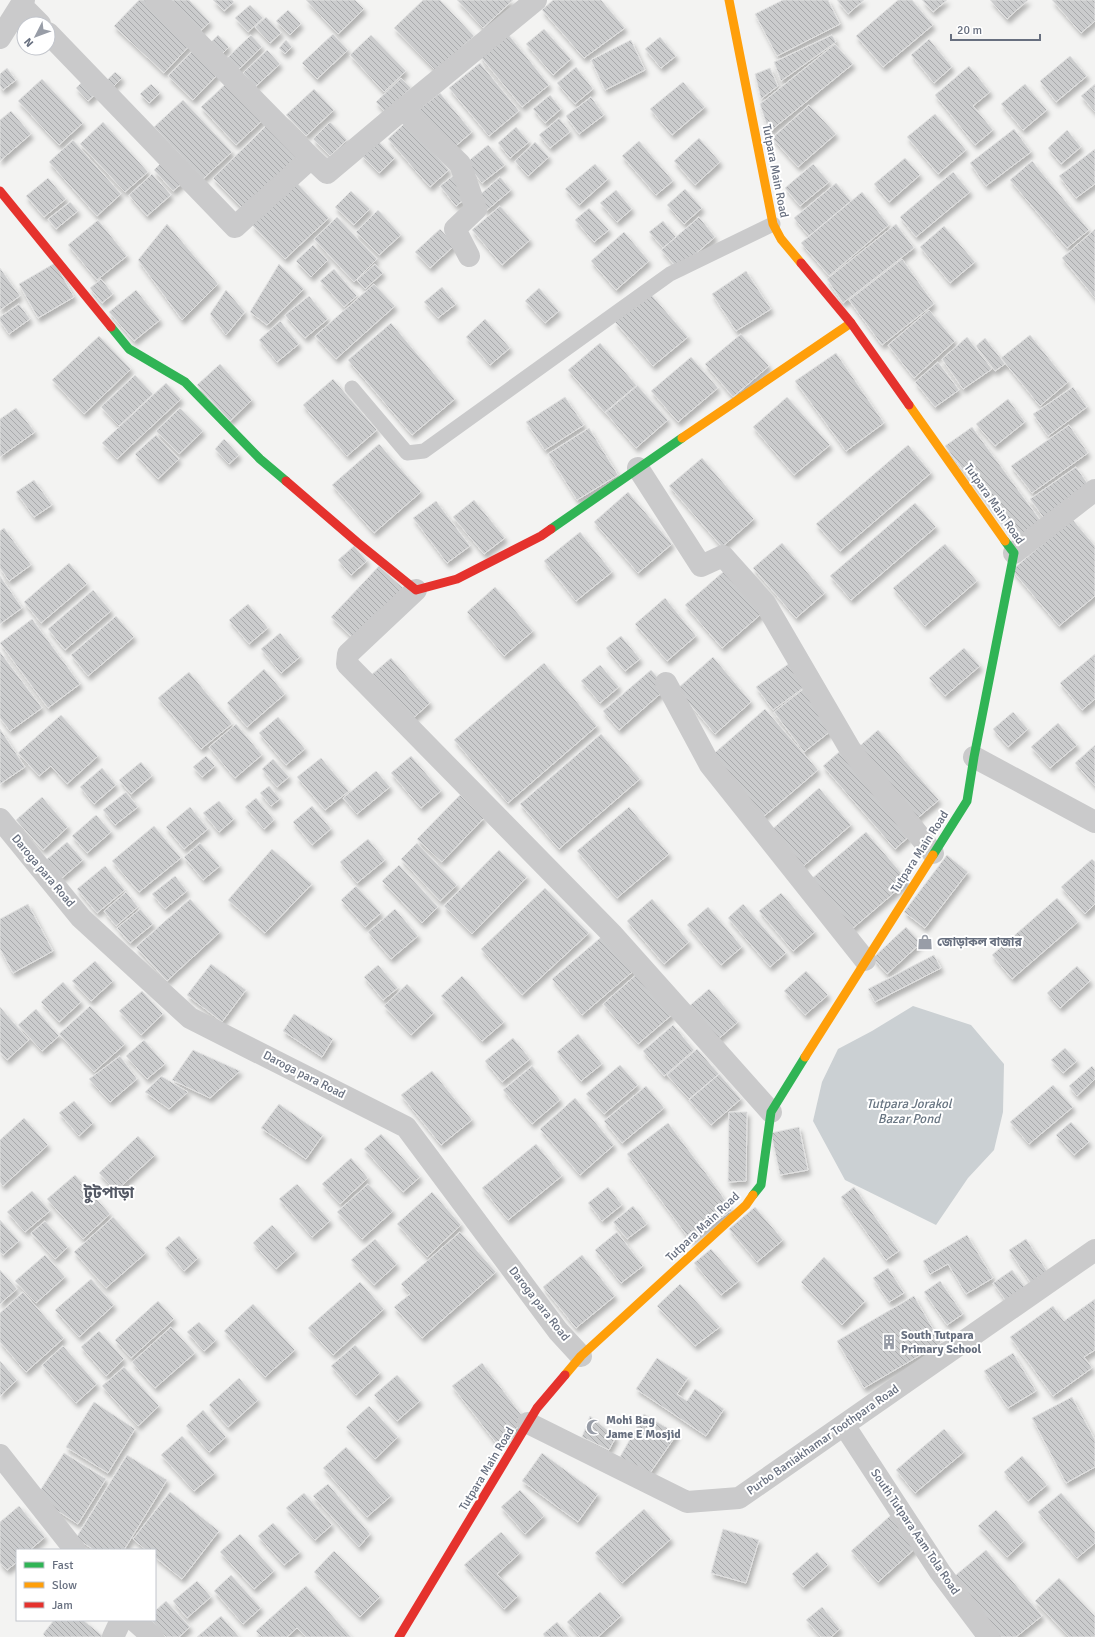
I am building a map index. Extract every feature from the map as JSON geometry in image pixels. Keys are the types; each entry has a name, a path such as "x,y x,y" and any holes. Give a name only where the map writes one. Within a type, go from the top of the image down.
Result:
{"street":[{"path":"156,0 327,173 536,0"},
{"name":"Tutpara Main Road","path":"399,1637 537,1408 581,1356 746,1205 761,1185 771,1112 865,960 967,801 974,757 1014,553 851,323 781,239 773,224 729,0"},
{"path":"0,38 22,2 33,16"},
{"path":"56,41 235,227 311,158"},
{"path":"403,109 460,164 476,209 455,229 470,256"},
{"path":"0,191 129,349 185,382 260,459 358,543 416,590"},
{"path":"771,1112 613,935 347,664 348,654 416,590 457,579 541,536 734,401 851,323"},
{"path":"638,468 701,566 723,556 765,603 850,749 933,853"},
{"path":"1014,553 1095,490"},
{"path":"666,683 710,765 865,960"},
{"path":"974,757 1095,822"},
{"name":"Daroga para Road","path":"0,820 81,918 190,1018 406,1127 558,1331 581,1356"},
{"name":"Purbo Baniakhamar Toothpara Road","path":"528,1423 687,1502 739,1498 1095,1250"},
{"name":"South Tutpara Aam Tola Road","path":"844,1425 940,1572 989,1637"},
{"path":"0,1455 74,1549"},
{"path":"113,1637 121,1621"},
{"path":"135,1621 153,1637"}],"lane":[{"path":"352,388 407,453 424,451 670,274 773,224"}],"water":[{"name":"Tutpara Jorakol Bazar Pond","path":"913,1006 971,1025 1004,1064 1003,1112 994,1150 968,1178 936,1225 845,1180 813,1121 822,1082 838,1049 872,1031"}],"building":[{"path":"139,0 149,0 193,42 164,73 114,26"},
{"path":"162,0 189,0 210,22 196,35"},
{"path":"213,0 232,0 234,2 224,11"},
{"path":"306,0 355,0 364,9 338,34"},
{"path":"423,0 440,0 474,36 436,71 394,28"},
{"path":"457,0 513,0 483,28"},
{"path":"553,0 601,0 625,28 584,58 542,10"},
{"path":"783,0 828,0 840,24 777,56 755,14"},
{"path":"837,0 864,0 848,14"},
{"path":"898,0 912,0 933,25 883,67 856,36"},
{"path":"922,0 947,0 933,12"},
{"path":"990,0 1028,0 1007,19"},
{"path":"1052,0 1095,0 1095,21 1081,33"},
{"path":"250,5 263,18 248,32 235,18"},
{"path":"288,10 301,24 290,35 276,21"},
{"path":"266,17 281,33 270,43 255,27"},
{"path":"544,29 571,59 553,75 526,44"},
{"path":"333,34 348,50 317,79 302,63"},
{"path":"508,34 549,85 522,107 480,56"},
{"path":"218,35 229,47 218,58 207,46"},
{"path":"251,35 262,47 237,71 226,59"},
{"path":"371,35 406,71 384,92 350,55"},
{"path":"832,35 836,42 781,81 774,62"},
{"path":"660,37 676,56 661,68 645,49"},
{"path":"929,39 952,67 934,83 911,55"},
{"path":"286,40 292,47 285,54 279,48"},
{"path":"631,40 645,70 605,90 591,60"},
{"path":"835,44 853,64 769,132 760,104"},
{"path":"196,47 221,71 193,100 168,76"},
{"path":"267,50 280,64 255,87 243,73"},
{"path":"1070,56 1087,76 1056,102 1040,81"},
{"path":"480,63 519,111 489,136 449,88"},
{"path":"969,66 990,92 973,106 993,130 975,145 935,95"},
{"path":"576,67 593,89 575,104 557,83"},
{"path":"7,68 16,80 3,90 0,86 0,74"},
{"path":"770,68 778,86 761,99 755,74"},
{"path":"115,72 122,78 111,89 104,83"},
{"path":"86,78 99,91 88,101 76,88"},
{"path":"401,78 411,88 385,112 376,102"},
{"path":"42,79 83,123 59,145 18,101"},
{"path":"230,80 265,118 236,145 201,107"},
{"path":"683,82 705,107 672,135 650,109"},
{"path":"151,84 160,93 149,103 140,94"},
{"path":"1025,84 1047,110 1023,130 1001,104"},
{"path":"1095,84 1095,112 1081,96"},
{"path":"314,89 334,110 306,136 286,115"},
{"path":"440,93 472,132 451,150 418,110"},
{"path":"550,95 561,109 545,123 533,109"},
{"path":"591,97 604,115 579,134 566,116"},
{"path":"183,100 232,152 203,179 154,127"},
{"path":"809,105 836,134 798,167 772,138"},
{"path":"11,111 31,134 0,161 0,120"},
{"path":"935,114 966,150 938,174 907,137"},
{"path":"559,118 570,132 550,148 539,135"},
{"path":"103,122 148,172 125,192 80,144"},
{"path":"330,122 347,140 330,156 313,139"},
{"path":"406,122 449,170 430,187 388,139"},
{"path":"267,125 298,156 244,210 213,178"},
{"path":"516,127 529,142 510,158 498,143"},
{"path":"1014,129 1031,152 986,186 970,163"},
{"path":"1067,130 1081,147 1061,164 1048,148"},
{"path":"699,138 720,162 695,185 674,161"},
{"path":"73,140 121,194 97,216 49,162"},
{"path":"377,140 395,158 379,173 361,155"},
{"path":"639,141 673,181 656,195 622,156"},
{"path":"535,142 549,157 528,176 515,161"},
{"path":"488,145 505,165 482,183 466,163"},
{"path":"1095,149 1095,184 1076,198 1059,176"},
{"path":"905,158 920,175 889,202 874,184"},
{"path":"165,159 185,181 173,191 154,170"},
{"path":"1032,161 1089,230 1067,248 1010,180"},
{"path":"595,164 608,179 579,205 565,189"},
{"path":"813,164 829,182 800,206 785,188"},
{"path":"953,172 970,192 916,237 900,217"},
{"path":"152,174 171,195 147,216 129,195"},
{"path":"453,176 469,196 456,206 440,186"},
{"path":"500,177 511,190 486,211 476,198"},
{"path":"48,178 66,199 44,217 26,196"},
{"path":"297,183 329,218 285,259 252,225"},
{"path":"836,183 851,201 809,236 794,218"},
{"path":"685,189 702,208 684,224 667,205"},
{"path":"616,190 632,209 617,222 600,203"},
{"path":"351,191 370,209 354,225 335,207"},
{"path":"862,192 889,225 829,276 801,243"},
{"path":"70,202 78,211 56,229 48,219"},
{"path":"500,206 530,240 502,265 472,230"},
{"path":"589,208 609,230 594,242 575,220"},
{"path":"378,210 401,235 379,255 356,232"},
{"path":"337,217 377,259 354,282 314,239"},
{"path":"699,217 715,237 678,269 661,250"},
{"path":"98,220 127,256 97,280 68,245"},
{"path":"663,221 676,237 663,248 649,232"},
{"path":"167,224 218,284 182,320 138,260"},
{"path":"896,224 914,248 843,303 827,279"},
{"path":"944,226 975,262 950,283 920,247"},
{"path":"440,229 455,245 430,268 415,252"},
{"path":"1095,229 1095,298 1062,258"},
{"path":"624,232 649,261 616,290 591,261"},
{"path":"313,245 328,260 311,277 296,261"},
{"path":"902,259 934,304 882,345 849,300"},
{"path":"55,263 74,297 38,318 19,284"},
{"path":"279,264 304,289 267,325 250,312"},
{"path":"375,264 383,273 365,289 357,280"},
{"path":"0,268 20,296 0,310"},
{"path":"334,269 357,296 344,307 320,281"},
{"path":"746,271 771,309 736,331 712,294"},
{"path":"101,279 113,294 102,303 90,288"},
{"path":"374,284 395,306 336,359 315,336"},
{"path":"442,287 456,304 438,318 424,302"},
{"path":"539,288 559,311 545,323 525,301"},
{"path":"136,290 160,320 134,341 109,312"},
{"path":"226,290 245,312 226,335 210,314"},
{"path":"649,292 688,337 653,366 615,322"},
{"path":"309,296 328,319 305,338 285,315"},
{"path":"19,304 30,319 9,334 0,321 0,317"},
{"path":"929,310 955,341 914,378 888,345"},
{"path":"485,319 510,348 490,365 466,337"},
{"path":"280,321 299,344 277,362 259,340"},
{"path":"391,323 455,399 412,435 348,360"},
{"path":"741,334 769,366 733,397 705,364"},
{"path":"1030,335 1068,382 1040,406 1001,358"},
{"path":"99,336 131,369 84,414 52,380"},
{"path":"967,337 992,369 963,389 942,359"},
{"path":"985,338 1005,364 995,371 976,346"},
{"path":"600,343 637,386 605,413 568,370"},
{"path":"836,353 884,423 846,451 795,381"},
{"path":"691,357 718,388 678,422 651,391"},
{"path":"938,362 959,390 935,407 915,382"},
{"path":"220,364 252,400 230,421 197,385"},
{"path":"135,375 153,394 119,426 101,407"},
{"path":"333,379 377,430 347,456 303,405"},
{"path":"166,383 181,399 117,459 102,443"},
{"path":"637,385 668,420 636,448 605,412"},
{"path":"1073,387 1087,407 1048,436 1033,414"},
{"path":"565,397 584,425 545,450 526,422"},
{"path":"787,397 830,445 794,475 753,427"},
{"path":"1008,399 1025,422 995,446 976,424"},
{"path":"16,408 35,432 0,457 0,419"},
{"path":"180,408 203,431 179,454 156,431"},
{"path":"1069,425 1088,453 1032,493 1011,466"},
{"path":"972,427 1043,524 1017,541 945,446"},
{"path":"589,428 618,475 577,500 548,454"},
{"path":"156,435 179,459 158,479 135,454"},
{"path":"224,439 239,455 229,464 215,449"},
{"path":"379,444 421,492 374,533 332,485"},
{"path":"908,445 931,473 840,551 816,524"},
{"path":"702,458 754,519 722,547 669,486"},
{"path":"1076,467 1090,487 1046,521 1030,499"},
{"path":"34,480 52,505 34,517 16,492"},
{"path":"628,492 672,544 638,573 594,522"},
{"path":"474,500 505,538 484,554 453,517"},
{"path":"436,501 470,546 447,563 413,518"},
{"path":"915,503 936,527 851,600 830,576"},
{"path":"1072,519 1095,546 1095,596 1059,626 1012,570"},
{"path":"4,528 31,565 9,581 0,568 0,531"},
{"path":"580,532 612,572 576,601 544,561"},
{"path":"782,543 825,593 796,618 753,568"},
{"path":"945,544 977,581 925,626 893,588"},
{"path":"354,546 367,561 351,575 338,560"},
{"path":"69,563 87,584 41,623 24,602"},
{"path":"379,566 403,588 354,639 331,617"},
{"path":"730,566 767,609 722,648 685,605"},
{"path":"0,576 22,608 0,624"},
{"path":"495,587 533,631 504,656 467,612"},
{"path":"93,590 111,611 65,650 48,629"},
{"path":"665,598 696,636 667,661 635,624"},
{"path":"248,604 268,628 249,644 229,620"},
{"path":"116,616 134,637 88,676 71,655"},
{"path":"32,619 80,684 48,708 0,643"},
{"path":"280,633 300,657 281,673 261,649"},
{"path":"621,636 640,659 625,671 606,648"},
{"path":"964,648 980,666 945,696 929,678"},
{"path":"0,652 42,708 10,731 0,718"},
{"path":"1095,654 1095,699 1082,710 1060,683"},
{"path":"713,657 751,702 715,734 677,689"},
{"path":"391,658 430,703 409,722 370,676"},
{"path":"794,660 810,683 773,710 756,687"},
{"path":"544,663 597,726 508,803 454,740"},
{"path":"600,665 619,687 600,703 581,681"},
{"path":"264,669 285,694 247,727 227,703"},
{"path":"651,670 667,688 619,730 603,711"},
{"path":"189,672 232,724 201,749 158,698"},
{"path":"806,687 836,727 804,752 774,712"},
{"path":"765,709 818,770 762,818 710,757"},
{"path":"1013,712 1028,729 1008,747 993,729"},
{"path":"61,715 98,756 67,784 51,766 39,776 18,753"},
{"path":"278,717 305,749 286,765 259,733"},
{"path":"1058,723 1077,745 1050,768 1031,747"},
{"path":"236,724 262,755 235,778 209,747"},
{"path":"0,729 25,767 0,784"},
{"path":"878,730 939,800 914,821 854,751"},
{"path":"601,734 640,779 559,849 520,804"},
{"path":"1095,745 1095,786 1075,763"},
{"path":"839,752 911,835 895,849 823,766"},
{"path":"206,756 215,766 202,777 193,767"},
{"path":"411,756 441,791 421,808 391,773"},
{"path":"321,758 349,791 325,810 297,777"},
{"path":"273,759 289,777 277,787 262,769"},
{"path":"141,762 152,776 131,794 119,780"},
{"path":"102,768 116,785 94,804 80,787"},
{"path":"376,771 390,787 357,814 343,798"},
{"path":"269,786 280,799 271,806 260,793"},
{"path":"819,788 851,825 800,869 769,832"},
{"path":"126,792 138,807 115,825 103,810"},
{"path":"460,795 484,818 442,862 417,839"},
{"path":"42,797 68,827 43,850 16,820"},
{"path":"256,798 274,820 264,829 245,807"},
{"path":"219,801 234,819 219,832 203,813"},
{"path":"312,806 331,829 312,845 293,822"},
{"path":"190,807 208,829 184,849 166,827"},
{"path":"629,807 669,854 617,898 577,851"},
{"path":"96,815 111,832 87,853 72,836"},
{"path":"154,826 181,858 139,892 112,861"},
{"path":"866,832 908,881 852,929 810,880"},
{"path":"368,839 385,860 357,883 340,862"},
{"path":"67,842 83,860 62,878 46,860"},
{"path":"200,843 220,866 203,880 184,857"},
{"path":"417,843 457,885 440,901 401,859"},
{"path":"272,849 312,884 265,933 228,900"},
{"path":"499,850 527,877 472,934 444,906"},
{"path":"947,855 968,872 925,928 904,912"},
{"path":"1092,859 1095,862 1095,904 1085,914 1061,887"},
{"path":"399,865 438,907 422,923 382,881"},
{"path":"105,866 125,890 97,913 77,889"},
{"path":"175,876 187,891 165,909 152,894"},
{"path":"356,886 381,913 365,927 341,900"},
{"path":"545,888 589,933 522,995 481,949"},
{"path":"126,892 138,907 116,926 104,911"},
{"path":"781,893 815,932 793,951 759,911"},
{"path":"1057,898 1078,922 1012,979 992,955"},
{"path":"190,899 220,932 167,981 136,947"},
{"path":"652,899 689,942 664,964 627,921"},
{"path":"28,904 53,951 13,973 0,949 0,919"},
{"path":"743,904 786,953 770,967 728,918"},
{"path":"708,907 742,947 721,965 687,925"},
{"path":"140,909 153,924 130,943 117,928"},
{"path":"395,909 418,936 391,959 368,932"},
{"path":"906,927 921,943 887,974 873,958"},
{"path":"606,933 637,968 582,1015 552,979"},
{"path":"934,955 941,968 875,1002 868,989"},
{"path":"95,961 113,981 91,1001 72,981"},
{"path":"211,964 246,990 222,1022 187,995"},
{"path":"378,965 398,988 383,1000 364,977"},
{"path":"1077,966 1090,981 1060,1008 1047,993"},
{"path":"806,971 828,995 805,1015 784,991"},
{"path":"638,973 673,1014 638,1044 603,1004"},
{"path":"462,976 504,1022 482,1041 441,996"},
{"path":"63,982 81,1002 59,1022 41,1002"},
{"path":"407,984 434,1013 411,1035 384,1006"},
{"path":"709,989 738,1022 716,1041 687,1008"},
{"path":"142,991 163,1014 141,1035 119,1011"},
{"path":"90,1006 125,1044 94,1072 59,1034"},
{"path":"0,1007 29,1040 7,1060 0,1052"},
{"path":"36,1009 59,1036 42,1051 18,1025"},
{"path":"294,1014 333,1039 322,1057 283,1031"},
{"path":"673,1025 694,1050 664,1076 643,1051"},
{"path":"578,1034 602,1064 581,1081 557,1052"},
{"path":"513,1038 530,1059 502,1082 485,1061"},
{"path":"144,1040 165,1064 147,1079 126,1056"},
{"path":"1065,1048 1077,1061 1063,1073 1051,1060"},
{"path":"697,1049 719,1074 689,1099 667,1075"},
{"path":"193,1050 240,1071 210,1098 172,1080"},
{"path":"120,1056 137,1079 110,1102 89,1079"},
{"path":"620,1065 638,1085 604,1114 586,1094"},
{"path":"532,1066 560,1100 532,1124 503,1090"},
{"path":"1092,1066 1095,1070 1095,1079 1077,1096 1069,1086"},
{"path":"432,1071 472,1120 441,1145 401,1095"},
{"path":"719,1074 741,1099 711,1125 689,1100"},
{"path":"161,1076 188,1092 169,1109 145,1092"},
{"path":"1053,1085 1073,1107 1029,1144 1010,1122"},
{"path":"646,1086 664,1108 622,1143 604,1121"},
{"path":"575,1098 614,1145 580,1175 540,1129"},
{"path":"74,1101 93,1123 79,1136 59,1113"},
{"path":"279,1104 323,1135 306,1159 261,1128"},
{"path":"729,1112 747,1112 746,1181 728,1182"},
{"path":"24,1118 48,1145 3,1186 0,1182 0,1140"},
{"path":"1071,1122 1089,1142 1074,1155 1056,1135"},
{"path":"668,1123 732,1210 690,1240 627,1154"},
{"path":"799,1127 808,1170 780,1175 771,1133"},
{"path":"381,1134 420,1177 403,1192 364,1149"},
{"path":"138,1136 155,1155 116,1191 99,1173"},
{"path":"536,1144 562,1176 508,1220 482,1188"},
{"path":"351,1158 368,1178 340,1204 322,1184"},
{"path":"75,1175 110,1214 83,1239 47,1199"},
{"path":"297,1184 330,1221 312,1237 279,1199"},
{"path":"368,1184 393,1211 362,1239 337,1212"},
{"path":"608,1187 622,1205 602,1221 588,1203"},
{"path":"854,1187 899,1251 886,1260 841,1197"},
{"path":"32,1191 50,1211 25,1232 7,1212"},
{"path":"432,1192 461,1225 427,1257 397,1224"},
{"path":"633,1206 647,1224 627,1239 613,1222"},
{"path":"755,1207 783,1240 757,1262 729,1229"},
{"path":"113,1217 146,1253 106,1288 74,1252"},
{"path":"0,1220 19,1241 3,1255 0,1252"},
{"path":"45,1221 68,1247 55,1259 31,1233"},
{"path":"272,1225 296,1251 276,1269 253,1243"},
{"path":"460,1232 496,1272 422,1338 394,1307 410,1294 401,1284"},
{"path":"617,1232 643,1266 621,1283 595,1250"},
{"path":"967,1235 993,1278 966,1294 948,1264 930,1274 923,1261"},
{"path":"179,1236 198,1258 184,1271 165,1248"},
{"path":"375,1239 397,1264 374,1285 351,1260"},
{"path":"1026,1239 1049,1274 1032,1285 1009,1250"},
{"path":"711,1249 739,1281 721,1295 694,1263"},
{"path":"45,1255 65,1277 36,1303 15,1281"},
{"path":"582,1255 615,1296 576,1328 543,1287"},
{"path":"824,1257 865,1301 842,1325 801,1282"},
{"path":"888,1268 904,1293 889,1302 873,1278"},
{"path":"0,1270 17,1289 0,1304"},
{"path":"1012,1270 1028,1291 1009,1305 993,1283"},
{"path":"91,1279 114,1305 79,1337 55,1310"},
{"path":"940,1281 963,1314 947,1325 924,1292"},
{"path":"360,1282 384,1309 333,1355 308,1328"},
{"path":"680,1284 720,1327 695,1346 657,1306"},
{"path":"23,1292 64,1338 26,1372 0,1342 0,1313"},
{"name":"South Tutpara Primary School","path":"914,1296 941,1343 864,1388 837,1341"},
{"path":"1095,1299 1095,1350 1084,1357 1092,1368 1053,1396 1010,1337 1053,1306 1064,1321"},
{"path":"158,1301 174,1319 131,1358 115,1340"},
{"path":"253,1304 295,1350 265,1377 224,1331"},
{"path":"199,1322 216,1340 204,1351 187,1332"},
{"path":"171,1327 195,1353 155,1388 132,1362"},
{"path":"99,1331 124,1359 106,1376 81,1347"},
{"path":"355,1345 380,1373 356,1395 331,1366"},
{"path":"63,1346 97,1384 76,1403 42,1365"},
{"path":"1013,1353 1036,1391 1008,1408 984,1371"},
{"path":"657,1358 688,1378 677,1394 687,1401 695,1389 724,1409 706,1436 636,1389"},
{"path":"0,1361 17,1380 0,1396"},
{"path":"482,1363 526,1421 497,1444 452,1386"},
{"path":"124,1367 159,1406 138,1426 102,1386"},
{"path":"397,1375 420,1401 397,1421 374,1395"},
{"path":"239,1378 258,1400 228,1427 209,1405"},
{"path":"1072,1397 1095,1440 1095,1467 1066,1483 1032,1418"},
{"path":"94,1402 135,1429 108,1473 66,1447"},
{"path":"369,1406 398,1437 375,1459 346,1427"},
{"path":"203,1410 226,1437 209,1452 186,1426"},
{"path":"644,1414 677,1434 648,1476 620,1457"},
{"name":"Mohi Bag Jame E Mosjid","path":"590,1416 616,1437 609,1450 582,1437"},
{"path":"944,1429 964,1452 915,1493 896,1470"},
{"path":"182,1436 215,1473 194,1491 161,1455"},
{"path":"346,1447 391,1496 367,1517 323,1468"},
{"path":"64,1453 106,1479 78,1524 36,1497"},
{"path":"542,1453 598,1494 578,1522 522,1481"},
{"path":"127,1455 167,1480 125,1549 92,1549 76,1538"},
{"path":"1022,1456 1047,1485 1028,1501 1004,1472"},
{"path":"328,1484 370,1534 359,1547 313,1496"},
{"path":"520,1490 544,1516 525,1534 501,1507"},
{"path":"170,1492 219,1531 182,1579 156,1558 156,1549 145,1549 133,1539"},
{"path":"304,1493 332,1525 315,1540 286,1508"},
{"path":"1061,1493 1095,1532 1095,1543 1077,1558 1038,1512"},
{"path":"19,1506 45,1537 31,1549 16,1549 16,1563 7,1570 0,1563 0,1522"},
{"path":"644,1509 671,1539 622,1583 595,1553"},
{"path":"996,1510 1024,1541 1007,1557 978,1526"},
{"path":"891,1515 918,1546 878,1582 851,1551"},
{"path":"273,1523 300,1552 284,1565 258,1536"},
{"path":"723,1529 759,1540 746,1583 711,1573"},
{"path":"501,1532 520,1553 497,1574 518,1596 504,1609 464,1565"},
{"path":"240,1534 274,1571 254,1589 220,1552"},
{"path":"986,1550 1042,1616 1016,1637 999,1637 951,1579"},
{"path":"334,1551 380,1597 360,1617 314,1572"},
{"path":"817,1552 828,1565 803,1587 792,1574"},
{"path":"231,1575 261,1608 243,1624 214,1591"},
{"path":"1059,1578 1095,1616 1095,1637 1069,1637 1035,1601"},
{"path":"197,1581 211,1597 187,1618 173,1601"},
{"path":"306,1586 351,1637 306,1637 297,1628 287,1637 262,1637 256,1631"},
{"path":"600,1592 621,1616 598,1637 580,1637 567,1622"},
{"path":"166,1601 190,1627 179,1637 166,1637 152,1621 156,1621 156,1610"},
{"path":"822,1607 840,1629 831,1637 821,1637 806,1620"},
{"path":"221,1616 239,1637 197,1637"},
{"path":"53,1621 84,1621 104,1637 46,1637 43,1634"},
{"path":"557,1622 569,1637 545,1637 543,1634"}],"traffic: fast":[{"path":"111,327 129,349 185,382 260,459 286,481"},
{"path":"551,529 682,438"},
{"path":"933,855 967,801 974,757 1014,553 1005,541"},
{"path":"753,1195 761,1185 771,1112 805,1057"}],"traffic: slow":[{"path":"729,0 773,224 781,239 801,263"},
{"path":"682,438 851,323"},
{"path":"909,405 1005,541"},
{"path":"805,1057 933,855"},
{"path":"565,1375 581,1356 746,1205 753,1195"}],"traffic: jam":[{"path":"0,191 111,327"},
{"path":"801,263 851,323 909,405"},
{"path":"286,481 358,543 416,590 457,579 541,536 551,529"},
{"path":"399,1637 537,1408 565,1375"}],"place":[{"name":"জোড়াকল বাজার","path":"925,942"},
{"name":"South Tutpara Primary School","path":"889,1342"},
{"name":"Mohi Bag Jame E Mosjid","path":"594,1427"}],"district":[{"name":"টুটপাড়া","path":"109,1193"}]}
